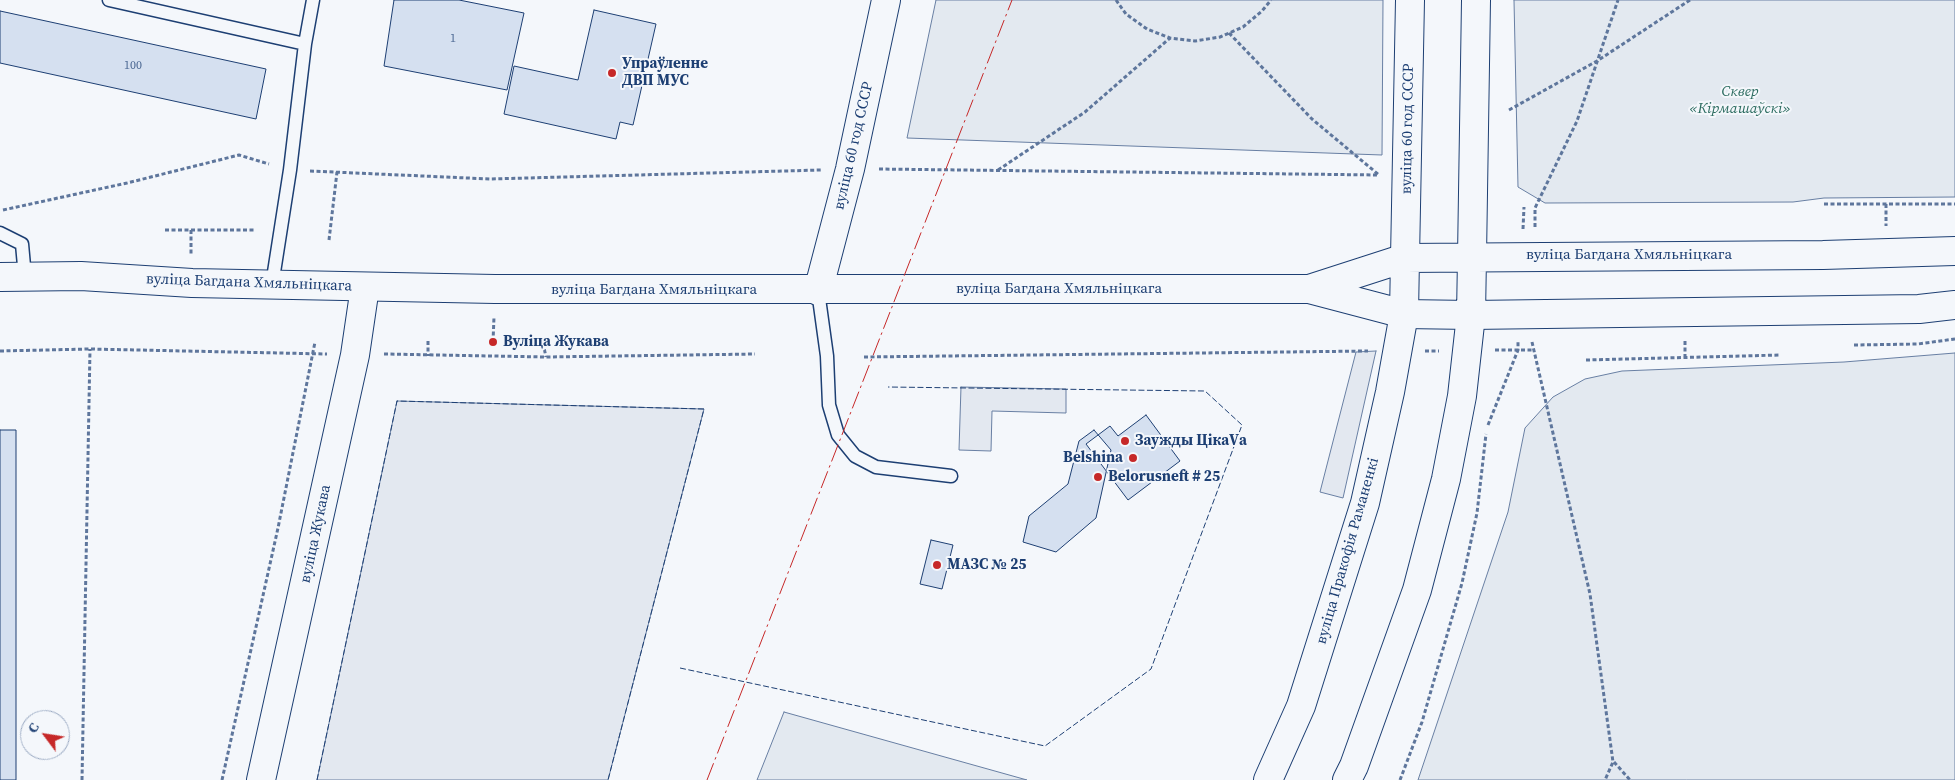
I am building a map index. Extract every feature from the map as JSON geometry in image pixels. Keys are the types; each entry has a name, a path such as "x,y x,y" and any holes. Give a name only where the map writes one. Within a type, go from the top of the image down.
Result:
{"main road":[{"name":"вуліца 60 год СССР","path":"818,291 850,169 886,0"},
{"name":"вуліца 60 год СССР","path":"1404,314 1410,0"},
{"path":"1347,780 1354,766 1417,590 1448,470 1462,396 1471,315 1476,0"},
{"name":"вуліца Багдана Хмяльніцкага","path":"1309,289 1405,258 1824,255 1955,251"},
{"name":"вуліца Багдана Хмяльніцкага","path":"13,277 81,276 192,283 365,287 818,291 1309,289 1404,314 1471,315 1920,309 1955,305"},
{"name":"вуліца Жукава","path":"262,780 355,355 365,287"},
{"name":"вуліца Пракофія Раманенкі","path":"1268,780 1300,706 1365,503 1390,392 1404,314"}],"lane":[{"path":"109,0 305,44"},
{"path":"272,285 290,170 305,44 313,0"},
{"path":"0,232 22,244 13,277"},
{"path":"818,291 827,356 829,405 838,435 855,456 876,467 951,476"}],"path":[{"path":"1116,0 1126,14 1147,29 1170,38 1195,41 1220,37 1229,33 1249,22 1271,0"},
{"path":"1535,227 1535,208 1577,121 1618,0"},
{"path":"1509,110 1597,61 1690,0"},
{"path":"874,169 1379,175 1312,119 1229,33"},
{"path":"998,171 1084,112 1170,38"},
{"path":"0,211 127,184 239,155 290,170 490,179 824,170"},
{"path":"329,240 337,172"},
{"path":"1824,204 1955,204"},
{"path":"1523,226 1524,207"},
{"path":"166,230 255,230"},
{"path":"1854,345 1918,344 1955,339"},
{"path":"428,341 428,356"},
{"path":"222,780 278,528 314,342"},
{"path":"543,342 546,357"},
{"path":"82,780 90,349"},
{"path":"0,351 90,349 330,354"},
{"path":"1491,350 1532,350 1590,594 1614,762 1630,780"},
{"path":"1400,780 1422,722 1462,583 1476,513 1487,426 1518,350"},
{"path":"864,357 1376,351"},
{"path":"1421,351 1445,351"},
{"path":"377,354 546,357 755,354"},
{"path":"1586,360 1780,355"},
{"path":"1605,780 1614,762"}],"green space":[{"path":"936,0 1383,0 1382,155 907,138"},
{"name":"Сквер «Кірмашаўскі»","path":"1514,0 1955,0 1955,197 1824,198 1793,202 1545,203 1518,187"},
{"path":"1955,353 1955,780 1418,780 1508,512 1525,428 1553,397 1585,379 1622,371 1844,362"},
{"path":"784,712 1027,780 757,780"}],"shaded area":[{"path":"1376,351 1343,498 1320,492 1356,352"},
{"path":"961,387 1066,389 1066,413 992,411 991,451 959,450"},
{"path":"397,401 704,409 608,780 317,780"}],"building":[{"path":"394,0 459,0 524,13 507,90 384,66"},
{"name":"Упраўленне ДВП МУС","path":"594,10 656,24 633,125 620,122 616,139 504,114 514,66 578,80"},
{"path":"0,11 266,69 256,119 0,63"},
{"path":"1146,415 1180,461 1128,500 1086,444 1110,426 1118,436"},
{"path":"0,430 16,430 16,780 0,780"},
{"path":"1094,430 1111,450 1096,518 1056,552 1023,542 1029,516 1068,484 1079,441"},
{"name":"МАЗС № 25","path":"931,540 953,545 942,589 920,584"}],"fence":[{"path":"680,668 1045,746 1151,669 1242,425 1205,391 888,387"},
{"path":"317,780 397,401 704,409 608,780"}],"power":[{"path":"707,780 1012,0"}],"place":[{"name":"Упраўленне ДВП МУС","path":"612,73"},
{"name":"Вуліца Жукава","path":"493,342"},
{"name":"Заужды ЦікаVа","path":"1125,441"},
{"name":"Belshina","path":"1133,458"},
{"name":"Belorusneft # 25","path":"1098,477"},
{"name":"МАЗС № 25","path":"937,565"}]}
